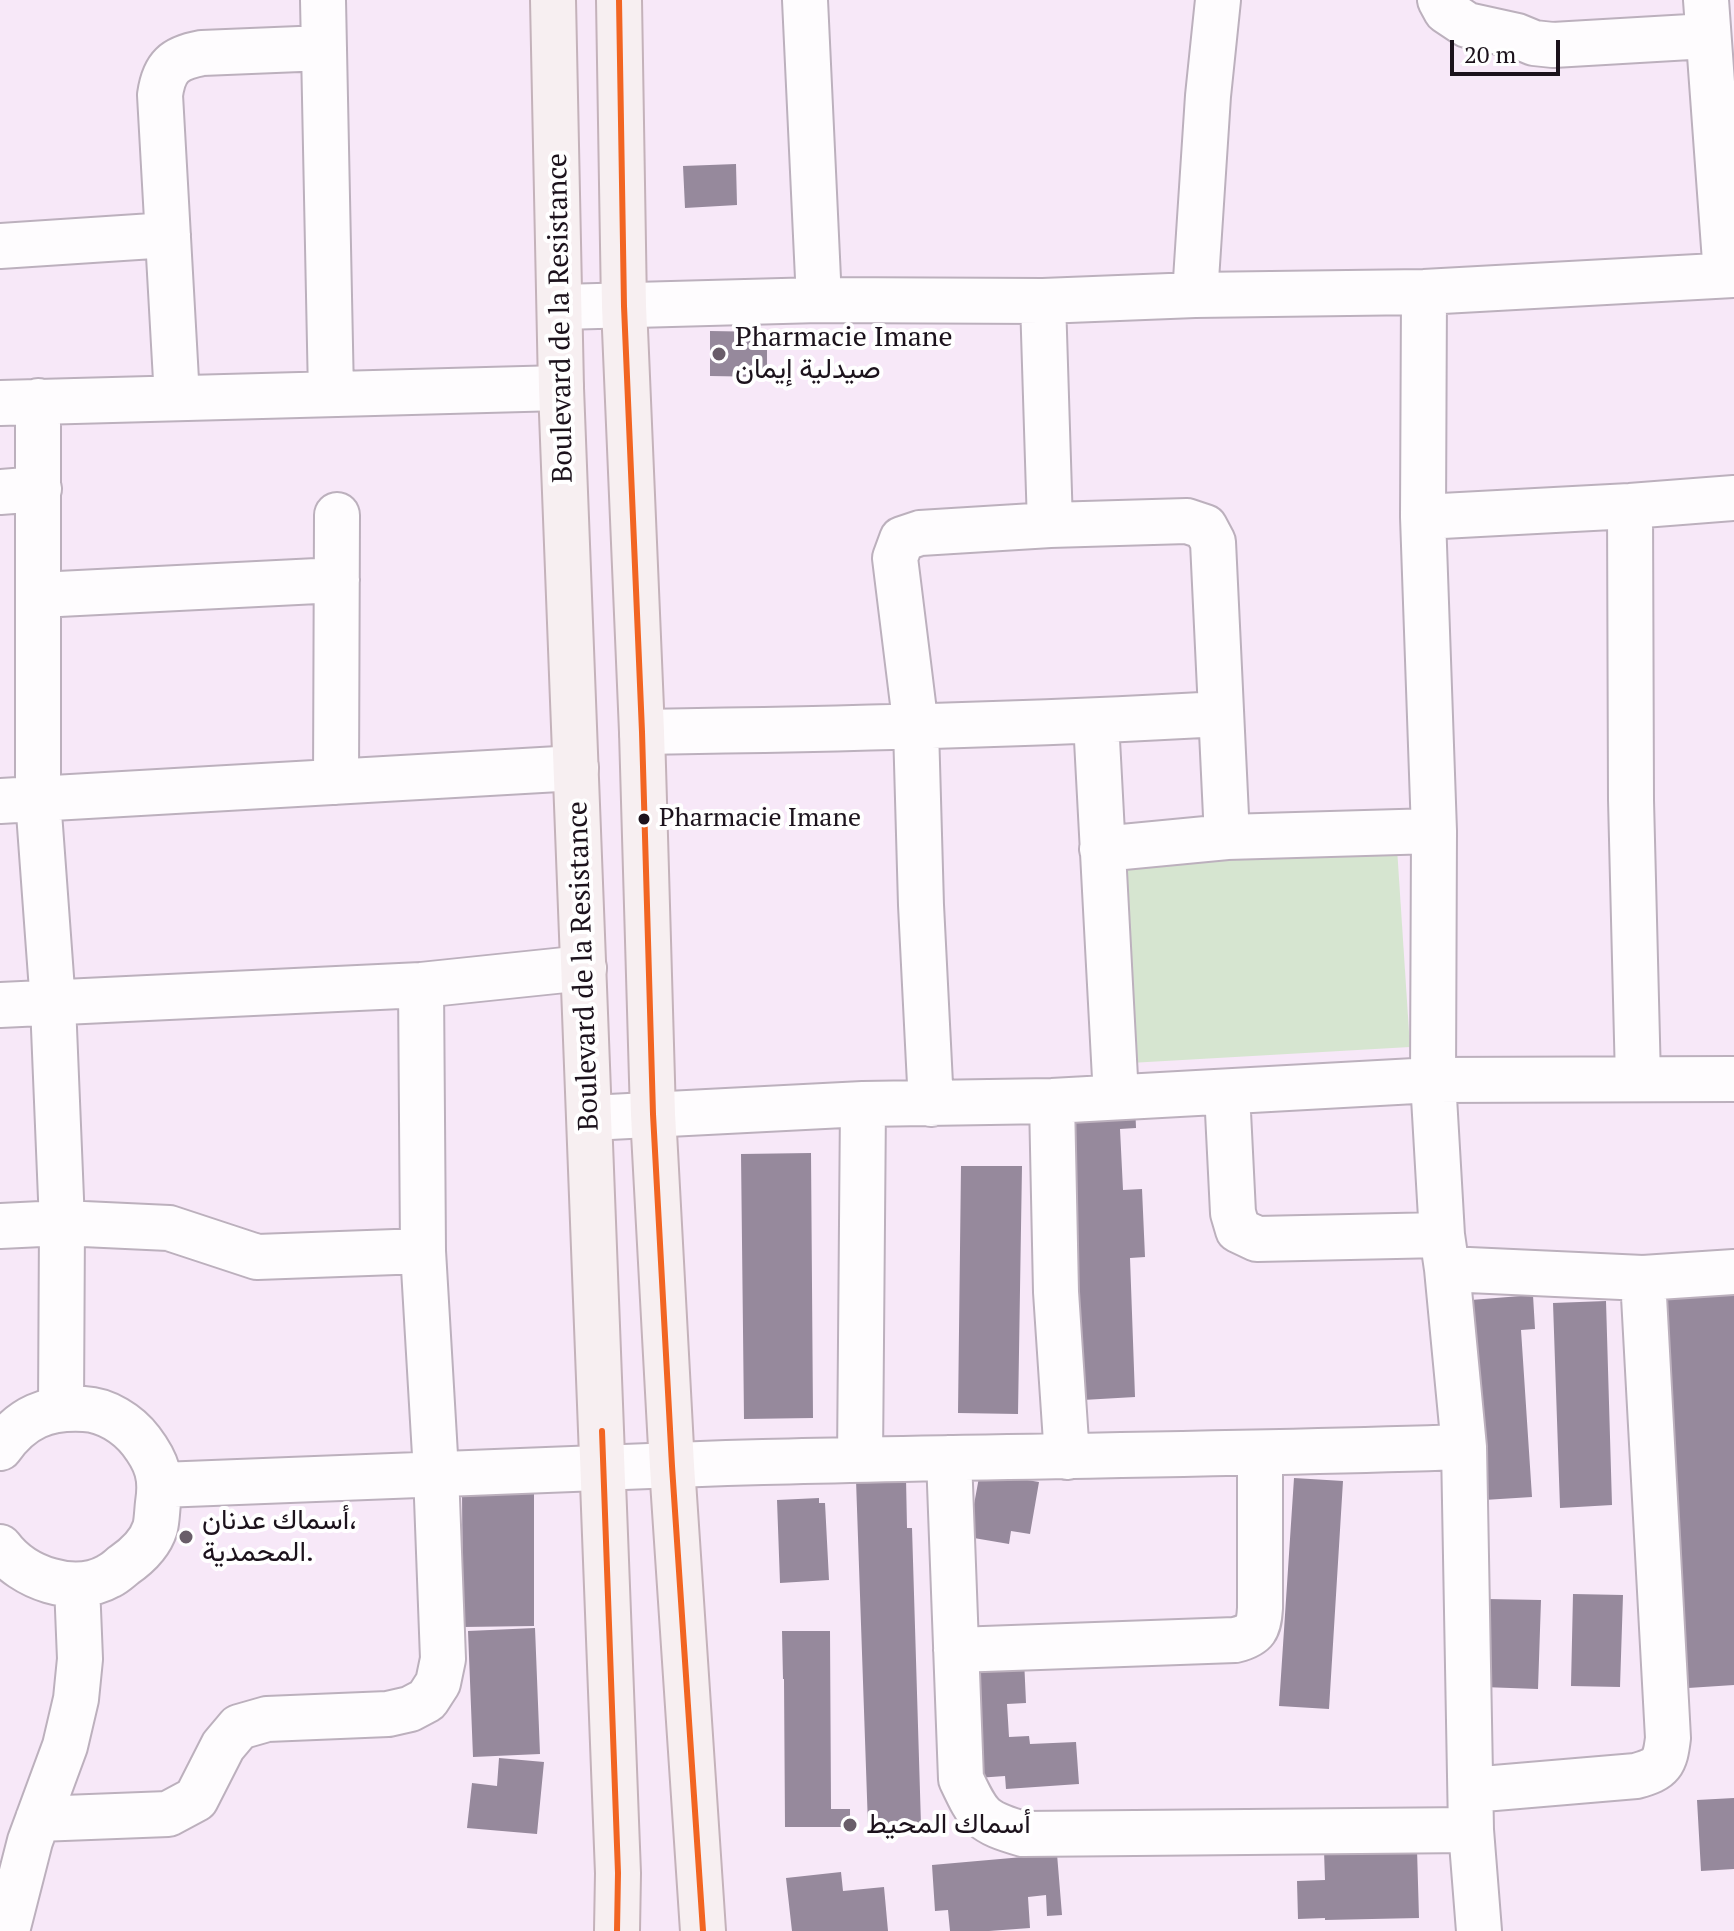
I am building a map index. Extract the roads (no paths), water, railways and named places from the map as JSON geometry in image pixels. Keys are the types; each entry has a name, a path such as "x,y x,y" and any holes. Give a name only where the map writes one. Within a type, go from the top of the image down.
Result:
{"main road":[{"name":"Boulevard de la Resistance","path":"553,0 561,388 618,1873 611,1927"},
{"path":"619,0 624,306 642,732 653,1114 672,1466 703,1931"}],"street":[{"path":"323,0 331,394"},
{"path":"805,0 819,300"},
{"path":"1195,295 1208,96 1218,0"},
{"path":"561,307 819,300 1043,301 1195,295 1424,292 1730,275 1707,18 1553,45 1534,43 1510,18 1467,25 1446,11 1440,0"},
{"path":"177,398 160,95 162,79 172,64 185,56 324,48"},
{"path":"0,246 168,235"},
{"path":"1424,292 1423,517 1434,831 1433,1080 1444,1252 1464,1447 1471,1810 1479,1931"},
{"path":"1043,301 1050,525"},
{"path":"61,1408 62,1223 53,1004 19,800 39,595 19,490 19,402 561,388"},
{"path":"1423,517 1734,498"},
{"path":"1630,506 1631,800 1638,1079"},
{"path":"336,782 337,515"},
{"path":"931,1104 916,728 895,558 902,539 920,533 1050,525 1187,521 1205,527 1213,542 1227,837"},
{"path":"39,595 337,580"},
{"path":"642,732 916,728 1221,714"},
{"path":"1096,721 1116,1097"},
{"path":"19,800 576,768"},
{"path":"1102,849 1227,837 1434,831"},
{"path":"0,1005 421,985 584,968"},
{"path":"38,1819 168,1814 196,1799 223,1746 239,1727 267,1719 388,1714 410,1709 427,1700 438,1683 443,1659 423,1251 421,985"},
{"path":"590,1118 863,1104 1052,1101 1433,1080 1734,1079"},
{"path":"1227,1092 1233,1213 1238,1230 1257,1239 1444,1252 1643,1278 1734,1272"},
{"path":"1052,1101 1056,1292 1067,1457"},
{"path":"860,1460 863,1104"},
{"path":"0,1226 62,1223 169,1228 257,1257 423,1251"},
{"path":"949,1458 961,1779 977,1812 997,1826 1023,1834 1471,1810 1636,1776 1661,1766 1668,1738 1643,1278"},
{"path":"0,1448 10,1433 36,1416 61,1408 92,1409 121,1421 133,1431 152,1456 161,1485 155,1528 139,1555 107,1577 77,1585 39,1578 13,1562 0,1547"},
{"path":"161,1485 603,1467 1464,1447"},
{"path":"956,1650 1235,1640 1255,1632 1260,1608 1260,1454"},
{"path":"7,1931 23,1867 65,1746 76,1699 80,1659 77,1585"}],"place":[{"name":"Pharmacie Imane صيدلية إيمان","path":"719,354"},
{"name":"Pharmacie Imane","path":"644,819"},
{"name":"أسماك عدنان، المحمدية.","path":"186,1537"},
{"name":"أسماك المحيط","path":"850,1825"}]}
